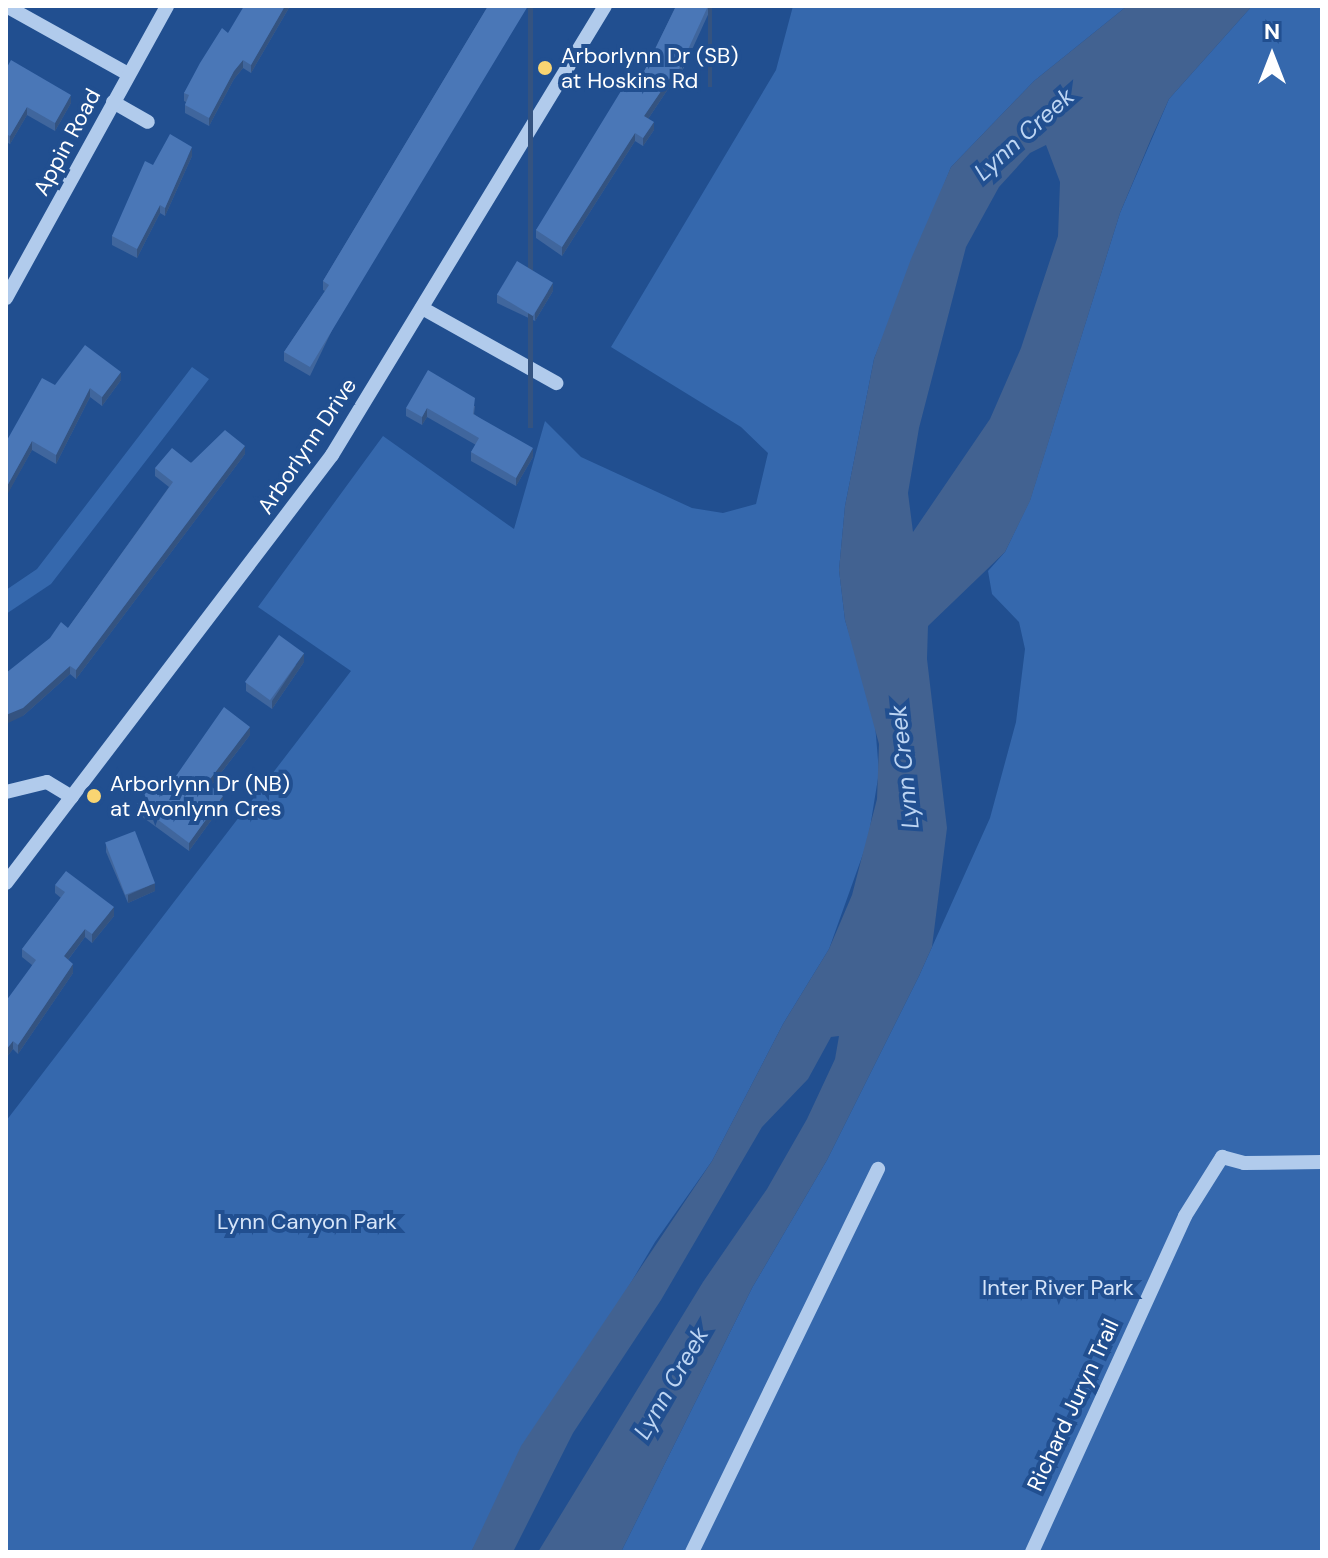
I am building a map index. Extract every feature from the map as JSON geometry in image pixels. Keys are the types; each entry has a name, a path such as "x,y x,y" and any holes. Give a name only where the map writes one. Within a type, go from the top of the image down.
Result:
{"street":[{"path":"6,6 128,74"},
{"name":"Appin Road","path":"6,298 167,6"},
{"name":"Arborlynn Drive","path":"6,883 332,455 605,6"},
{"path":"113,102 148,122"},
{"path":"422,308 556,383"},
{"path":"6,792 47,782 72,797"},
{"name":"Richard Juryn Trail","path":"1032,1552 1185,1216 1222,1157 1244,1163 1322,1162"},
{"path":"692,1552 878,1169"}],"green space":[{"name":"Lynn Canyon Park","path":"793,6 1127,6 1034,81 951,167 874,359 845,506 839,570 845,620 874,712 879,772 868,840 829,949 783,1024 712,1161 655,1242 471,1552 6,1552 6,1121 351,671 258,607 383,436 514,529 545,421 581,457 692,508 723,513 756,504 768,453 741,427 611,347 776,70"},
{"name":"Inter River Park","path":"1252,6 1322,6 1322,1552 621,1552 752,1288 827,1160 919,976 990,818 1016,722 1025,649 1019,622 992,594 988,571 1005,552 1030,500 1120,213 1169,99"},
{"path":"192,367 209,379 51,584 6,614 6,590 37,569"}],"water":[{"name":"Lynn Creek","path":"1127,6 1252,6 1169,99 1120,213 1030,501 1005,552 928,626 927,659 947,828 932,947 827,1160 752,1288 621,1552 538,1552 703,1282 767,1189 807,1119 835,1059 839,1036 831,1037 808,1079 762,1127 661,1300 573,1433 513,1552 471,1552 521,1446 712,1161 783,1024 829,949 852,895 877,799 879,744 845,620 839,570 845,506 874,359 911,259 951,167 1034,81","holes":["1046,145 1060,182 1058,236 1021,348 990,419 913,532 908,493 919,428 966,247 999,187 1030,153"]}],"building":[{"path":"244,6 285,6 251,65 243,60 234,71 209,118 185,105 189,95 184,93 222,28 228,33"},
{"path":"488,6 528,6 310,367 284,352 329,285 323,281"},
{"path":"676,6 708,6 674,80 670,78 644,116 654,122 643,138 635,133 562,247 536,230 621,91 632,80 638,84"},
{"path":"11,60 71,95 55,123 27,107 10,136 6,134 6,69"},
{"path":"170,134 192,147 165,208 160,205 137,249 112,236 145,161 153,165"},
{"path":"517,261 553,283 533,316 497,294"},
{"path":"85,345 121,372 102,397 90,388 56,455 32,441 6,488 6,442 42,378 55,385"},
{"path":"428,370 475,398 473,414 533,448 516,478 471,452 479,438 427,408 422,417 406,408"},
{"path":"225,430 245,446 76,670 70,666 23,708 6,715 6,673 50,638 61,622 68,628 173,482 155,468 172,448 191,463"},
{"path":"279,635 304,653 270,700 245,682"},
{"path":"224,707 250,727 207,783 223,796 189,843 137,804 150,787 162,796"},
{"path":"135,831 155,883 125,895 105,842"},
{"path":"66,871 114,907 92,934 85,929 64,956 73,964 18,1045 13,1041 6,1050 6,1001 36,960 22,949 65,892 55,885"}],"place":[{"name":"Arborlynn Dr (SB) at Hoskins Rd","path":"545,68"},
{"name":"Arborlynn Dr (NB) at Avonlynn Cres","path":"94,796"}]}
